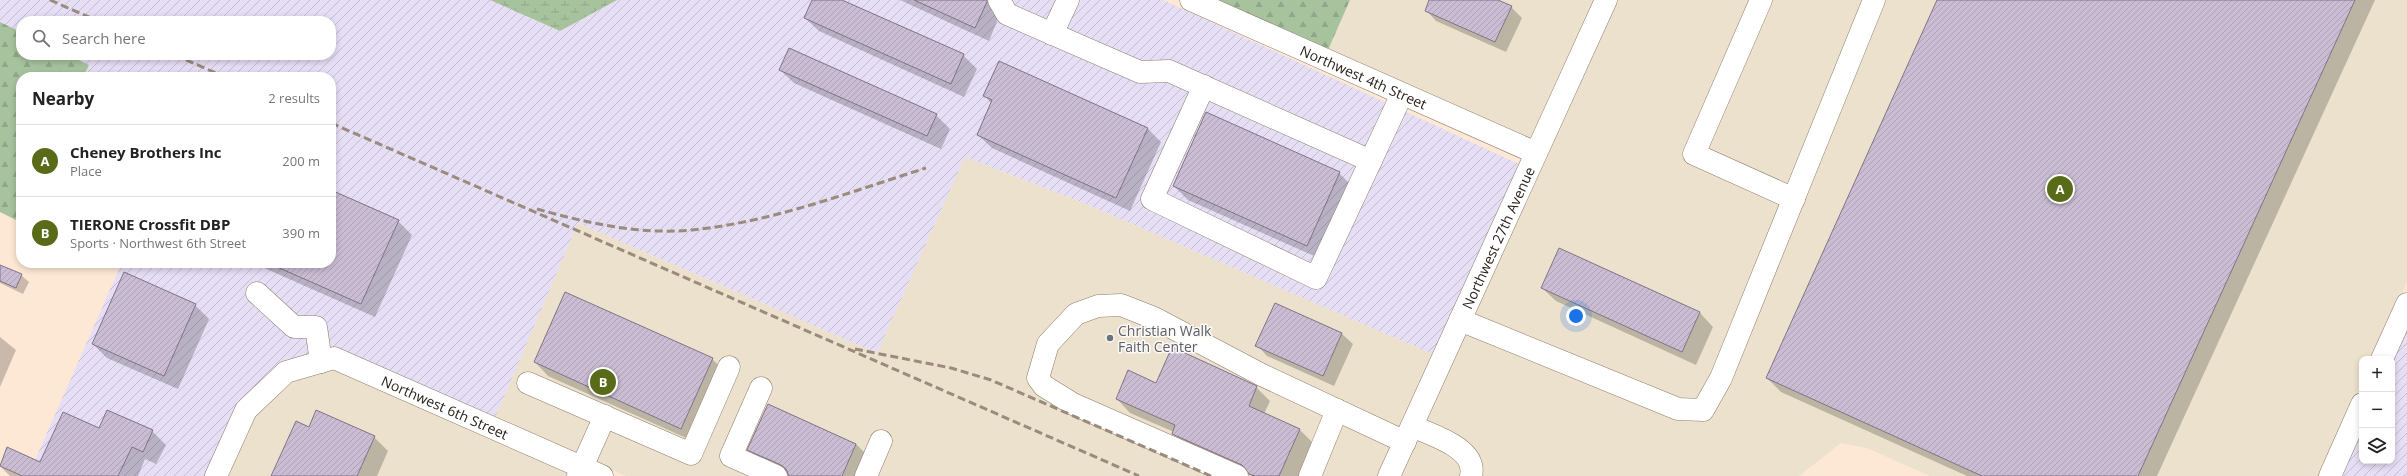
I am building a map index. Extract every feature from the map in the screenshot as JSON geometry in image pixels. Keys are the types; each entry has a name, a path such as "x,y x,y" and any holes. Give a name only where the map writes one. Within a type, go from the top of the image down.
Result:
{"street":[{"path":"999,0 1006,14 1052,34 1140,72 1169,70 1371,161"},
{"path":"1052,34 1068,0"},
{"name":"Northwest 4th Street","path":"1191,0 1536,153"},
{"name":"Northwest 27th Avenue","path":"1390,476 1606,0"},
{"path":"1762,0 1694,154 1794,200"},
{"path":"1460,320 1678,409 1703,410 1721,378 1874,0"},
{"path":"1204,86 1152,199 1294,269 1316,278 1402,94"},
{"path":"257,294 294,327 316,327 321,362"},
{"path":"2383,356 2407,304"},
{"path":"1237,476 1073,404 1044,386 1038,378 1048,344 1076,314 1098,306 1121,305 1154,318 1262,375 1337,410 1408,434 1460,448 1471,461 1471,476"},
{"name":"Northwest 6th Street","path":"216,476 246,410 286,372 334,358 580,471 602,476"},
{"path":"528,383 691,454 728,368"},
{"path":"761,388 730,456 776,476"},
{"path":"1310,476 1337,410"},
{"path":"2330,476 2359,411"},
{"path":"580,471 604,416"},
{"path":"866,476 881,440"}],"shaded area":[{"path":"0,0 490,0 560,31 617,0 1163,0 1521,165 1435,355 1081,202 965,157 877,353 578,223 495,418 338,349 289,362 287,359 276,366 276,369 207,476 28,476 120,268 336,268 336,72 85,72 88,65 78,60 336,60 336,16 16,16 16,30 0,22"},
{"path":"1350,0 1597,0 1532,141 1328,50"},
{"path":"1616,0 2407,0 2407,283 2374,356 2359,356 2359,390 2320,476 1930,476 1867,448 1841,443 1799,476 1399,476"},
{"path":"965,157 1081,202 1435,355 1380,476 626,476 495,418 578,223 877,353"},
{"path":"2407,325 2407,476 2340,476 2359,433 2359,464 2395,464 2395,356 2393,356"},
{"path":"332,368 570,472 568,476 226,476 253,415 289,381"}],"green space":[{"path":"490,0 617,0 560,31"},
{"path":"1215,0 1350,0 1328,50"},
{"path":"0,22 16,30 16,60 78,60 89,65 86,72 16,72 16,220 0,212"}],"building":[{"path":"812,0 842,0 964,54 951,84 804,18"},
{"path":"914,0 987,0 987,2 975,28"},
{"path":"1429,0 1498,0 1512,6 1495,42 1425,11"},
{"path":"1937,0 2355,0 2138,476 1982,476 1766,378"},
{"path":"789,48 937,114 927,136 779,70"},
{"path":"999,61 1148,128 1116,198 977,135 992,100 983,96"},
{"path":"1206,112 1340,172 1307,246 1173,186"},
{"path":"336,192 399,220 361,304 279,268 336,268"},
{"path":"1559,248 1700,312 1682,352 1541,288"},
{"path":"0,265 22,274 16,288 0,281"},
{"path":"124,272 196,304 164,376 92,344"},
{"path":"565,292 713,358 681,429 534,362"},
{"path":"1275,303 1342,333 1323,376 1255,346"},
{"path":"1172,347 1257,386 1249,406 1300,429 1279,476 1255,476 1249,474 1242,465 1172,434 1175,425 1116,399 1128,370 1156,383"},
{"path":"768,404 856,444 842,476 789,476 786,469 781,465 747,450"},
{"path":"107,410 153,430 143,452 132,447 118,476 22,476 0,466 7,447 40,462 63,412 99,428"},
{"path":"316,410 375,436 357,476 271,476 296,421 309,427"}],"railway":[{"path":"50,0 87,16"},
{"path":"186,60 214,72"},
{"path":"336,125 1139,476"},
{"path":"537,209 614,227 653,231 692,230 722,226 781,213 840,196 926,168"},
{"path":"855,349 951,368 991,380 1211,476"}],"place":[{"name":"Cheney Brothers Inc","path":"2060,189"},
{"name":"Christian Walk Faith Center","path":"1110,338"},
{"name":"TIERONE Crossfit DBP","path":"603,382"}]}
